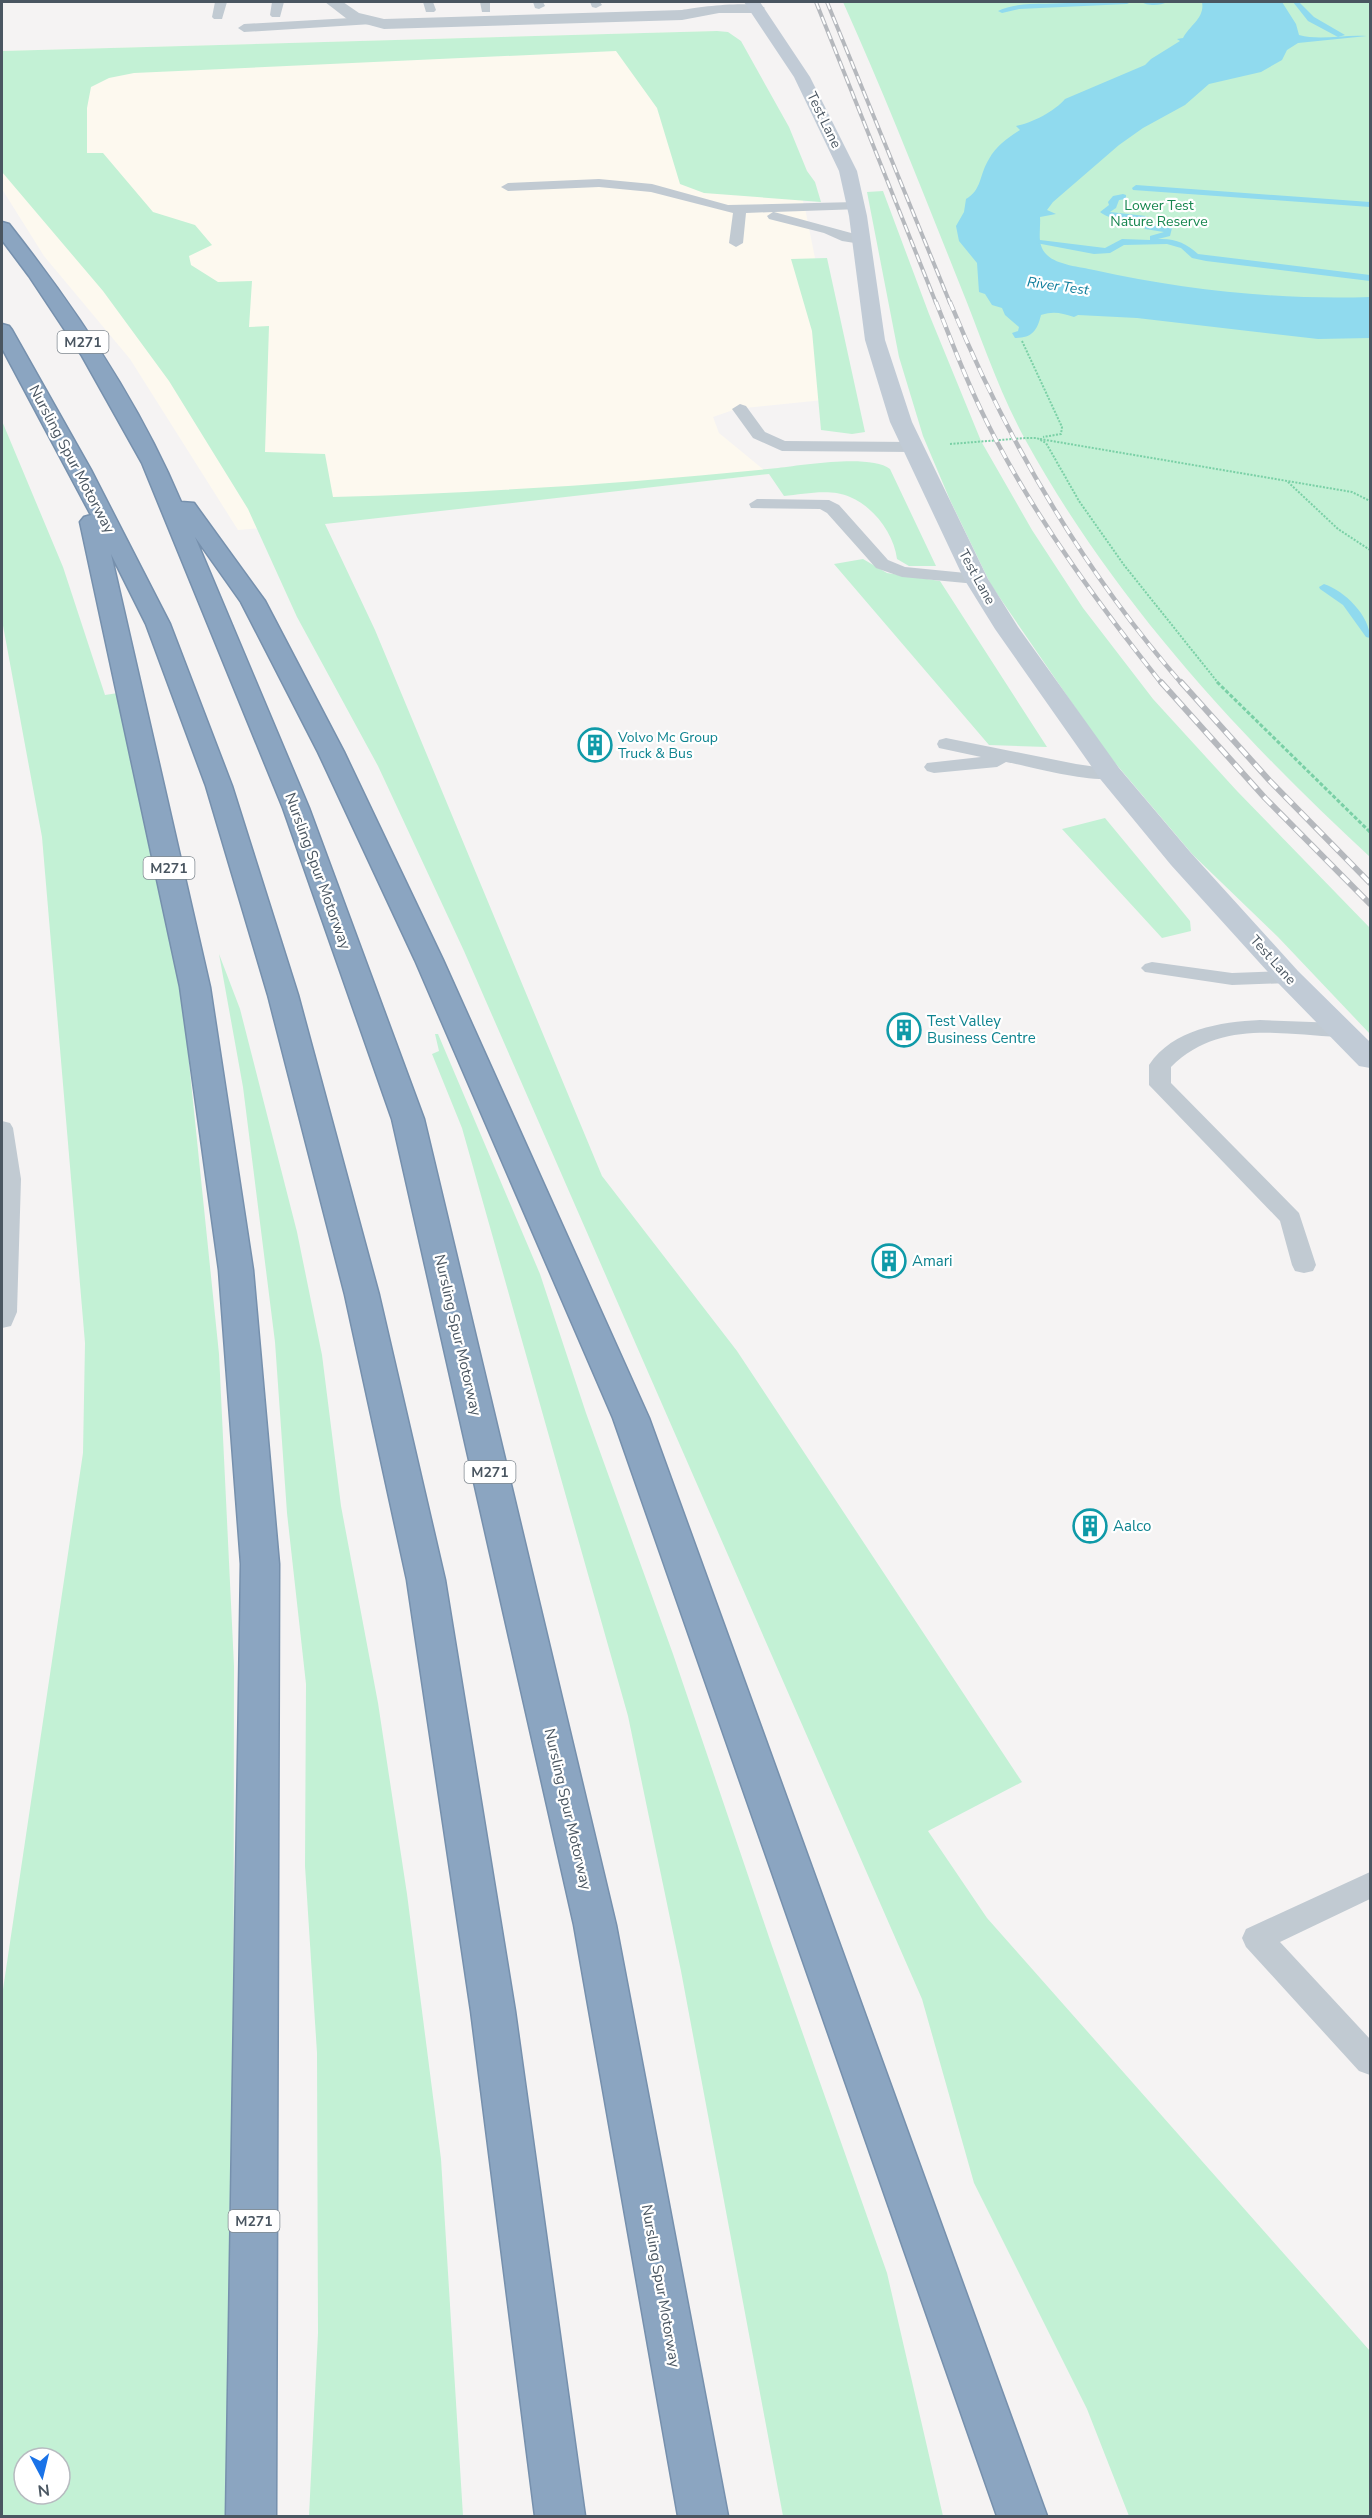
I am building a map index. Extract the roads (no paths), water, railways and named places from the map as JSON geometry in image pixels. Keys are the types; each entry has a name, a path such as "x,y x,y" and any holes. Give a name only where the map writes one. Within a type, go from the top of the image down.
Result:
{"highway":[{"name":"Nursling Spur Motorway","path":"2,228 37,273 92,356 153,463 296,808 408,1119 594,1925 703,2517"},
{"name":"Nursling Spur Motorway","path":"2,330 80,470 158,624 219,786 283,995 362,1295 426,1580 493,2011 560,2517"},
{"name":"M271","path":"153,463 253,601 332,752 429,960 631,1418 1022,2517"},
{"name":"M271","path":"80,470 195,987 236,1270 243,1352 260,1564 251,2517"}],"street":[{"path":"333,2 353,16 384,24 682,15 755,5"},
{"name":"Test Lane","path":"755,5 802,76 848,171 856,206 875,340 901,422 976,579 1007,629 1110,774 1181,858 1288,977 1339,1030 1371,1059"},
{"path":"682,15 768,26"}],"lane":[{"path":"218,17 221,2"},
{"path":"276,15 278,2"},
{"path":"244,28 368,21"},
{"path":"508,187 599,183 652,188 728,209 856,206"},
{"path":"746,209 828,230 842,237 861,240"},
{"path":"736,243 746,209"},
{"path":"740,409 759,435 782,446 913,447"},
{"path":"757,504 823,504 832,508 882,564 902,572 976,579"},
{"path":"946,744 1076,770 1110,774"},
{"path":"934,767 1026,759"},
{"path":"1152,968 1232,979 1288,977"},
{"path":"1304,1265 1291,1218 1160,1085 1160,1065 1184,1044 1209,1033 1249,1027 1339,1030"},
{"path":"2,1128 9,1179 5,1312 2,1320"},
{"path":"1371,1885 1257,1938 1371,2061"}],"water":[{"name":"River Test","path":"1202,2 1282,2 1296,24 1299,35 1307,37 1367,36 1298,43 1287,50 1282,60 1261,72 1209,84 1185,105 1143,128 1119,145 1053,202 1047,210 1056,214 1040,217 1041,247 1051,258 1069,265 1162,283 1266,295 1370,297 1370,338 1318,339 1137,318 1078,315 1074,317 1054,313 1041,315 1038,325 1030,335 1015,338 1012,333 1018,331 1019,327 1005,315 1002,308 992,305 985,294 979,292 977,263 959,241 956,226 964,212 966,199 975,191 995,150 1020,130 1016,126 1043,116 1065,99 1145,65 1180,41 1177,39 1183,38 1199,17"}],"waterway":[{"path":"1002,11 1019,7 1127,2"},
{"path":"1145,2 1163,2"},
{"path":"1296,2 1311,19 1341,35"},
{"path":"1136,188 1370,205"},
{"path":"1123,197 1116,198 1112,202 1113,206 1104,212 1113,216 1143,218 1148,227 1169,230 1167,234 1153,238"},
{"path":"1040,243 1107,251 1122,242 1168,241 1184,246 1195,256 1370,278"},
{"path":"1324,587 1347,603 1370,635"}],"railway":[{"path":"816,2 936,303"},
{"path":"827,2 950,303"},
{"path":"936,302 979,406 1014,472 1052,535 1116,625 1162,684"},
{"path":"950,302 996,404 1050,502 1112,596 1182,684"},
{"path":"1161,682 1265,798 1370,904"},
{"path":"1181,682 1269,780 1370,883"}],"place":[{"name":"Volvo Mc Group Truck & Bus","path":"595,745"},
{"name":"Test Valley Business Centre","path":"904,1030"},
{"name":"Amari","path":"889,1261"},
{"name":"Aalco","path":"1090,1526"}],"park label":[{"name":"Lower Test Nature Reserve","path":"1159,214"}]}
